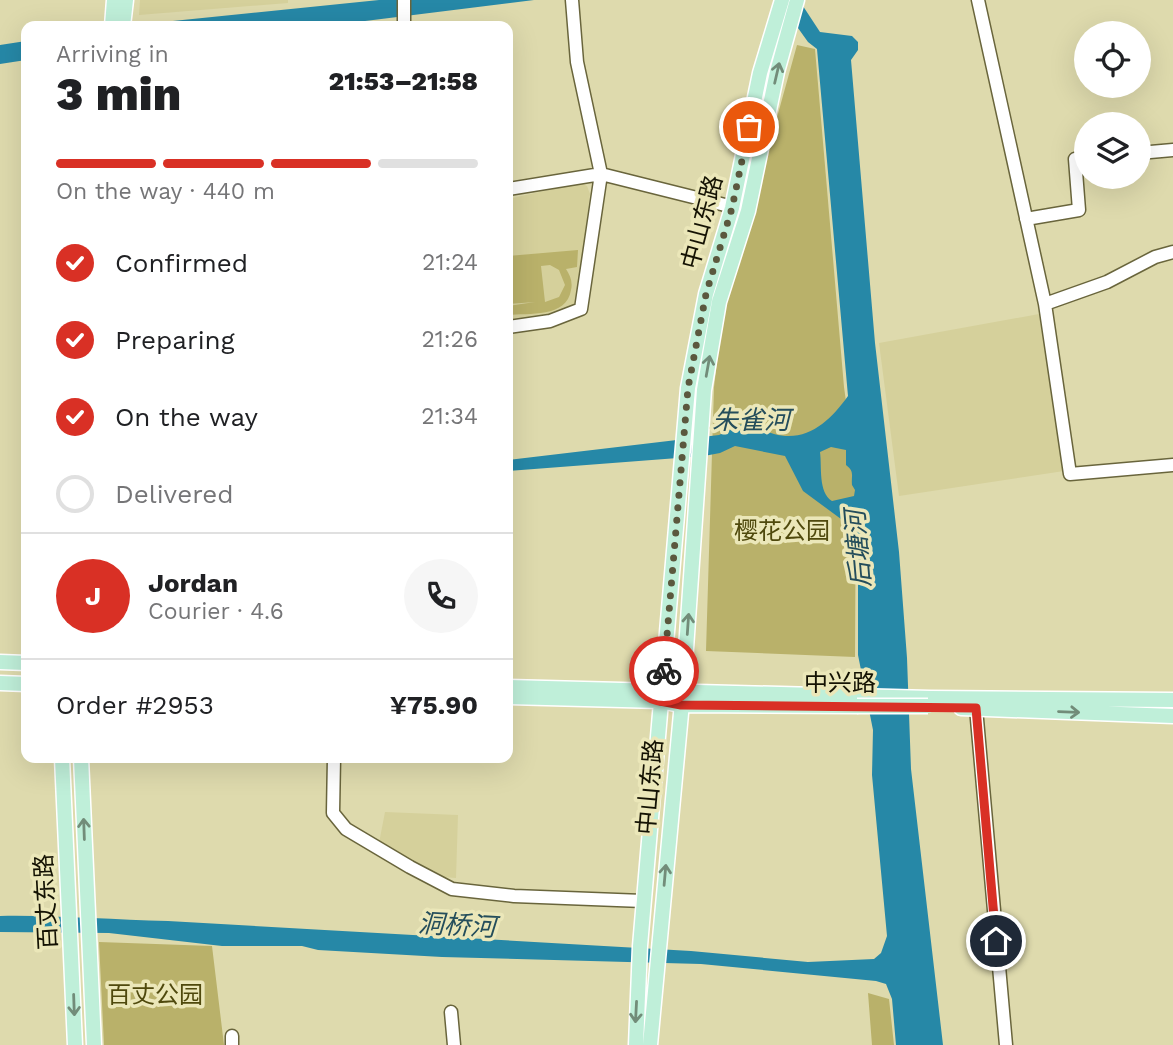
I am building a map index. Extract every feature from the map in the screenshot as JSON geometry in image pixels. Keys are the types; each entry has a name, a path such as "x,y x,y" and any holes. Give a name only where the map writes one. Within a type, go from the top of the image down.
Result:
{"main road":[{"name":"中山东路","path":"636,1045 643,901 688,388 706,294 732,208 760,73 782,0"},
{"name":"中山东路","path":"650,1045 682,699 704,390 719,302 748,211 777,72 797,0"},
{"path":"117,21 122,2"},
{"path":"0,662 21,663"},
{"path":"0,683 21,684"},
{"name":"中兴路","path":"513,687 682,699 929,702 1173,700"},
{"name":"中兴路","path":"513,697 661,696"},
{"name":"中兴路","path":"929,702 976,708 1173,716"},
{"name":"百丈东路","path":"62,763 75,1045"},
{"name":"百丈东路","path":"81,763 94,1045"}],"street":[{"path":"404,0 404,21"},
{"path":"513,326 550,321 581,309 601,174 577,62 572,0"},
{"path":"978,0 1045,304 1070,474 1173,465"},
{"path":"1151,152 1173,149"},
{"path":"513,188 601,174 748,211"},
{"path":"1026,219 1079,210 1077,189"},
{"path":"1045,304 1107,282 1155,257 1173,252"},
{"path":"976,708 1006,1045"},
{"path":"334,763 333,813 346,829 452,889 514,896 643,901"},
{"path":"451,1012 454,1045"}],"shaded area":[{"path":"140,0 288,0 288,3 139,15"},
{"path":"580,183 587,186 590,194 577,299 572,308 513,324 513,198"},
{"path":"1039,314 1064,471 899,496 879,343"},
{"path":"385,812 458,815 456,878 442,877 379,843"}],"green space":[{"name":"樱花公园","path":"797,45 815,49 844,387 856,474 855,657 706,651 714,387 723,313"},
{"path":"578,250 577,267 566,269 572,284 568,299 562,305 546,312 513,315 513,305 535,302 513,304 513,256","holes":["550,265 559,270 565,285 559,297 545,302 541,266"]},
{"name":"百丈公园","path":"99,942 212,946 224,1045 104,1045"},
{"path":"868,993 889,999 894,1045 872,1045"}],"water":[{"path":"379,0 534,0 365,21 173,21"},
{"name":"后塘河","path":"778,0 799,0 820,32 852,36 858,42 858,50 851,60 875,343 899,552 907,658 911,769 943,1045 896,1045 892,999 886,984 876,981 701,964 442,957 318,950 302,946 222,946 109,933 0,932 0,916 42,916 691,951 808,962 874,959 881,953 887,936 872,775 873,730 858,655 858,559 849,546 841,519 803,491 785,456 735,446 704,456 513,471 513,459 719,435 742,424 786,436 807,433 833,414 848,396 817,49 808,42","holes":["831,447 846,450 846,465 852,472 854,496 832,501 824,492 820,452"]},
{"path":"21,42 21,61 0,64 0,45"}],"way so far":[{"path":"664,671 688,388 706,294 732,208 749,127"}],"route":[{"path":"664,671 660,701 681,705 976,708 996,941"}],"water label":[{"name":"朱雀河","path":"751,420"},
{"name":"洞桥河","path":"457,925"}]}
